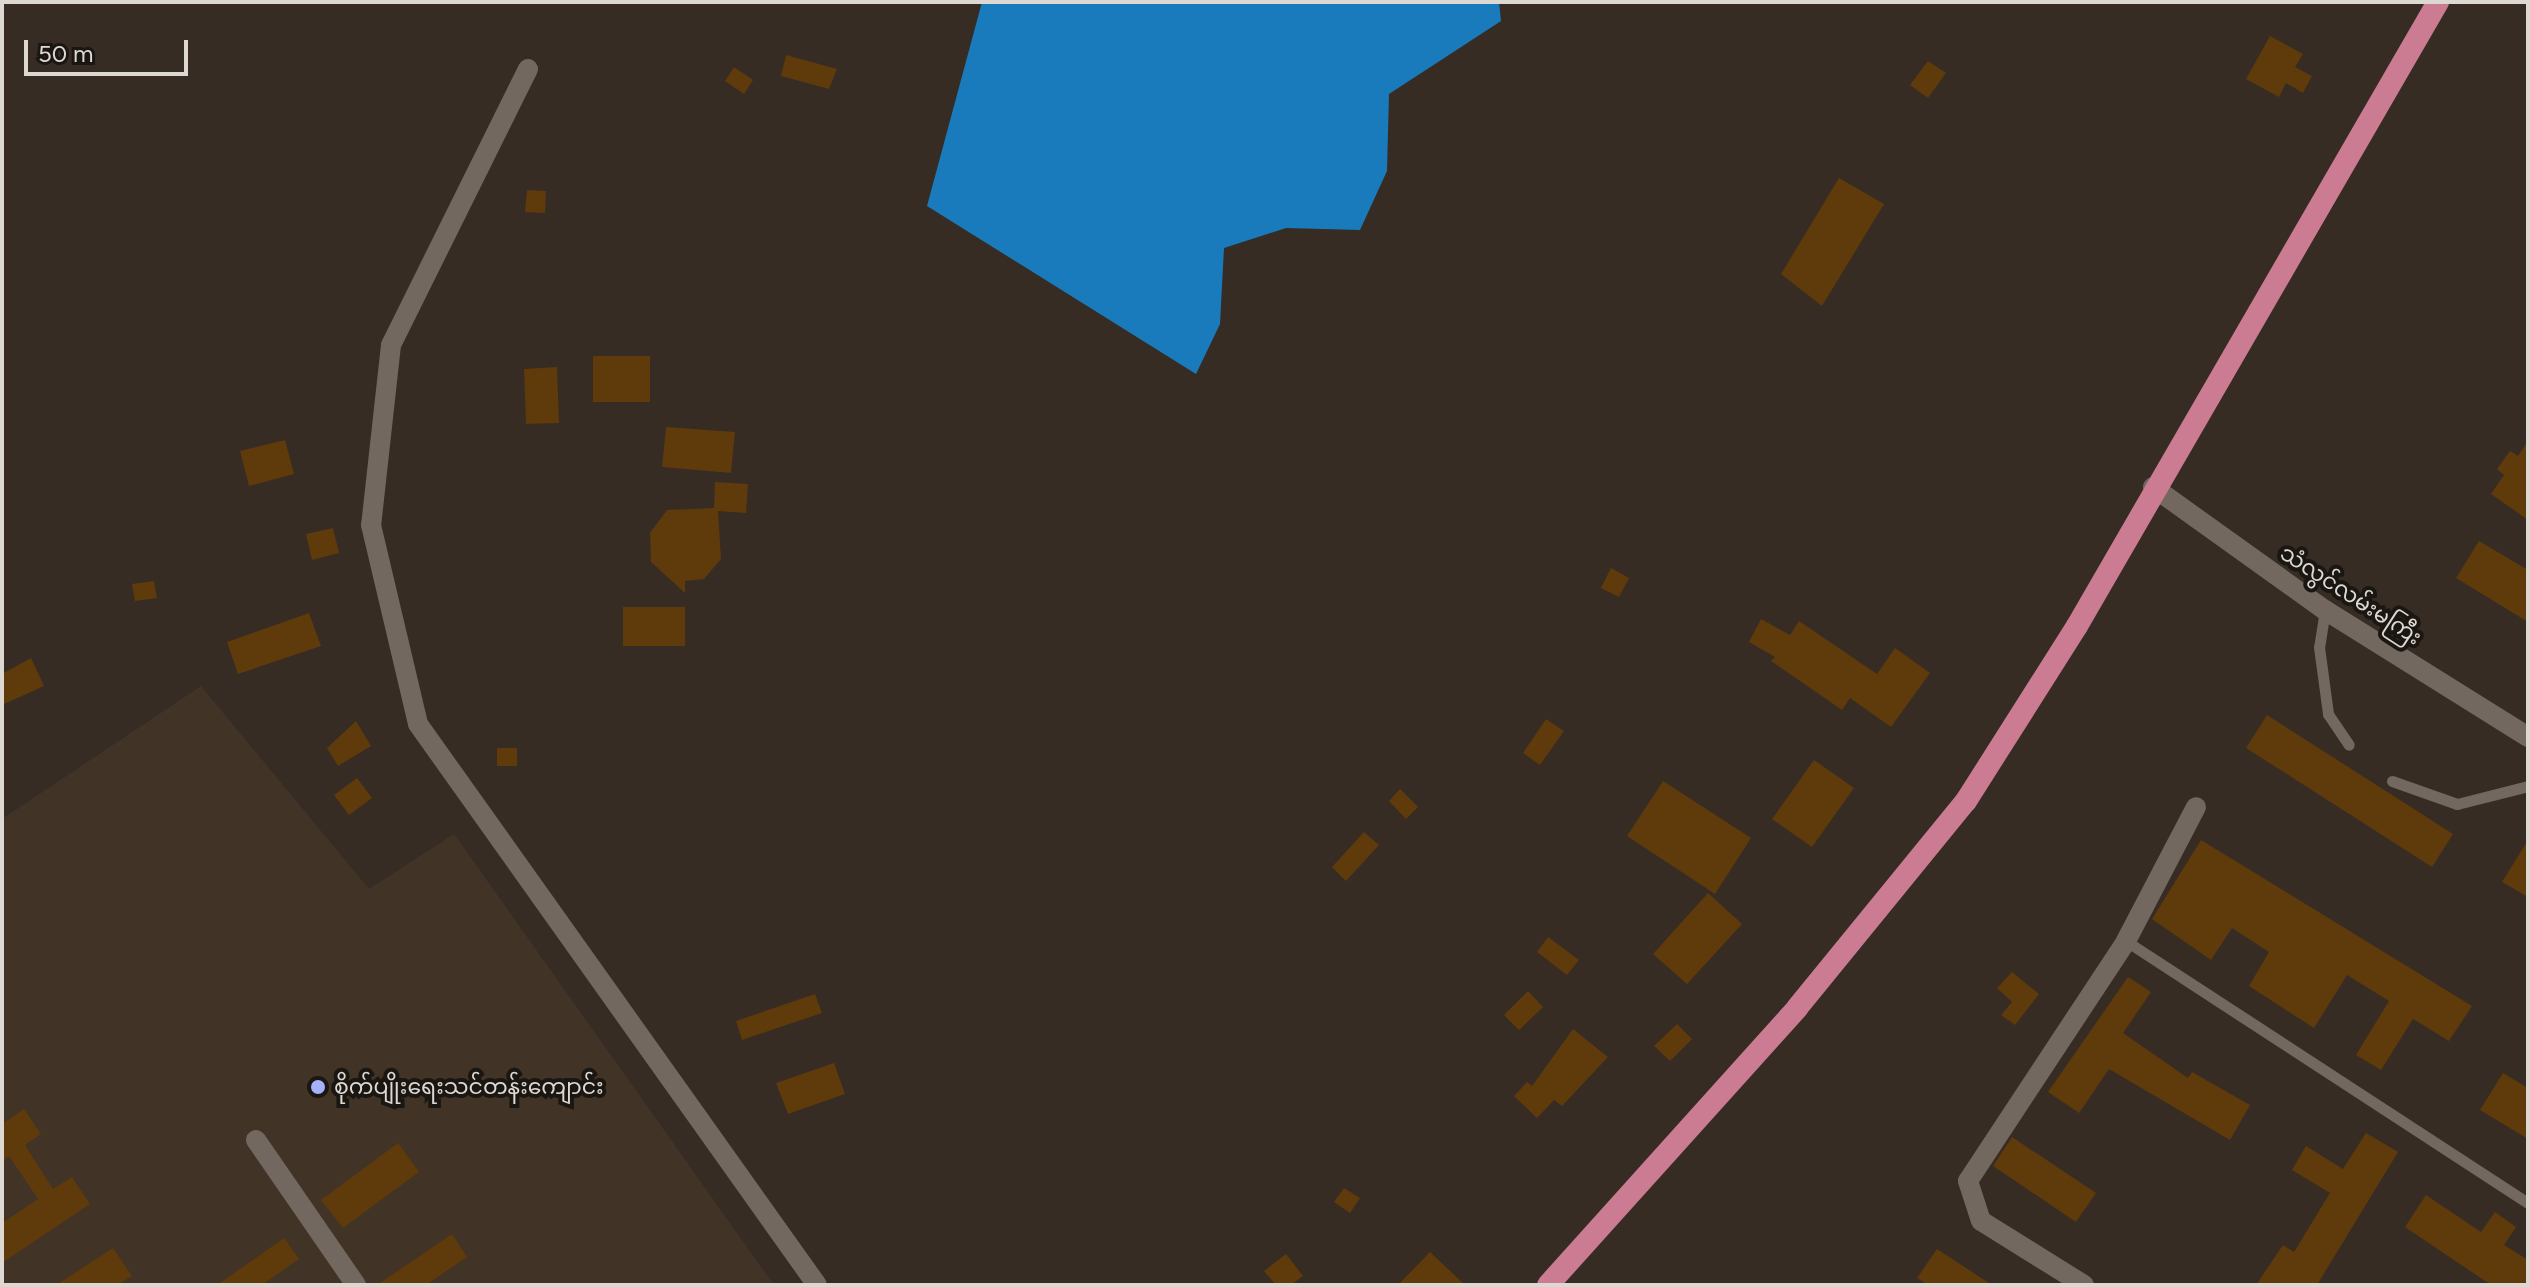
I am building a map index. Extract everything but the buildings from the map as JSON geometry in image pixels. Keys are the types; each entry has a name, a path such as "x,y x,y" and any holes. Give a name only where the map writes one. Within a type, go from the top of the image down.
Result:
{"highway":[{"path":"1548,1285 1931,848 2077,626 2153,487 2438,2"}],"street":[{"path":"528,69 391,345 371,525 418,724 817,1285"},
{"name":"သံလွင်လမ်းမကြီး","path":"2153,487 2325,610 2528,737"},
{"path":"2084,1285 1981,1221 1968,1181 2126,941 2196,807"},
{"path":"256,1140 356,1285"}],"lane":[{"path":"2325,610 2319,647 2326,701 2349,745"},
{"path":"2392,781 2457,804 2528,786"},
{"path":"2126,941 2528,1203"}],"shaded area":[{"name":"စိုက်ပျိုးရေးသင်တန်းကျောင်း","path":"201,686 369,889 454,834 774,1285 2,1285 2,819"}],"water":[{"path":"982,2 1499,2 1501,21 1389,94 1387,171 1360,230 1286,228 1224,248 1220,324 1196,374 927,206"}],"place":[{"name":"စိုက်ပျိုးရေးသင်တန်းကျောင်း","path":"318,1087"}]}
